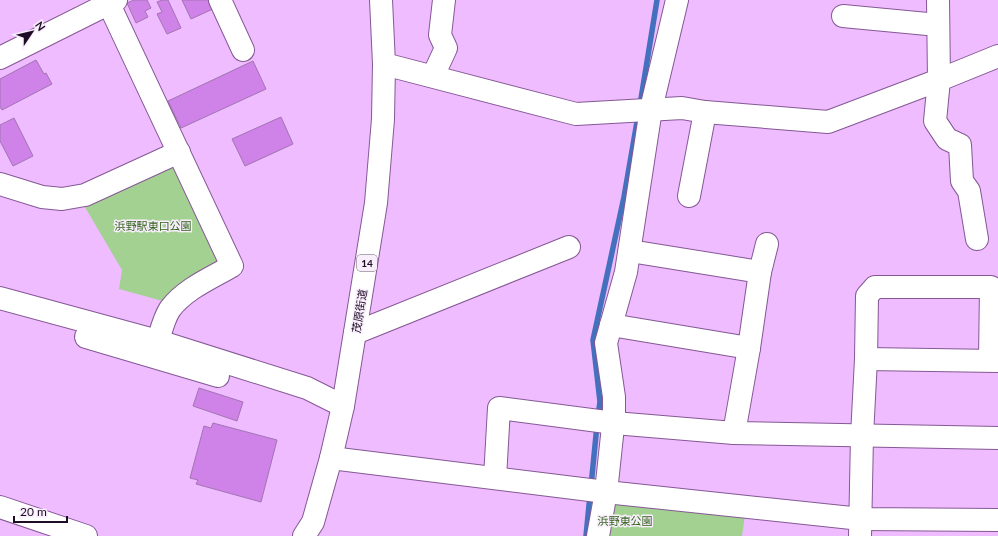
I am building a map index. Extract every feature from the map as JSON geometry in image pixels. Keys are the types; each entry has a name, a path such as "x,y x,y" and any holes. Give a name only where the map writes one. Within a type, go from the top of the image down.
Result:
{"street":[{"path":"220,0 243,50"},
{"name":"茂原街道","path":"310,531 343,406 376,203 383,126 384,64 381,0"},
{"path":"433,76 446,48 440,35 444,0"},
{"path":"598,536 606,492 614,423 614,397 606,343 626,272 651,109 677,0"},
{"path":"938,0 939,80 935,121 947,139 960,145 962,181 969,191 977,239"},
{"path":"0,58 110,1 232,266 188,292 170,309 161,330 158,342"},
{"path":"842,16 938,25"},
{"path":"384,64 576,114 682,108 705,112 828,122 998,56"},
{"path":"688,196 705,112"},
{"path":"0,184 42,197 62,199 85,195 179,152"},
{"path":"734,433 749,348 760,272 767,244"},
{"path":"355,333 569,247"},
{"path":"630,251 760,272"},
{"path":"861,527 862,436 866,359 867,296 875,287 991,287 994,361 866,359"},
{"path":"0,298 158,342 307,388 343,406"},
{"path":"0,312 305,401 343,406"},
{"path":"611,325 749,348"},
{"path":"495,478 499,408 614,423 734,433 998,438"},
{"path":"330,458 606,492 861,527 998,520"},
{"path":"0,507 86,536"}],"green space":[{"name":"浜野駅東口公園","path":"176,160 224,264 166,302 119,289 122,270 82,202"},
{"name":"浜野東公園","path":"619,502 745,515 742,536 603,536 605,512"}],"building":[{"path":"134,0 147,0 151,8 145,11 148,17 136,23 127,3"},
{"path":"168,0 181,28 167,34 157,14 162,12 157,2"},
{"path":"182,0 211,0 215,8 191,19"},
{"path":"36,60 52,84 2,110 0,107 0,79"},
{"path":"253,61 266,89 181,128 168,101"},
{"path":"281,117 293,144 245,166 232,139"},
{"path":"14,118 33,156 13,166 0,141 0,125"},
{"path":"199,388 243,402 237,421 193,406"},
{"path":"213,423 277,440 261,502 196,484 198,480 190,478 204,426 211,428"}],"waterway":[{"path":"640,105 657,0"},
{"path":"598,416 600,402 593,340 624,197 638,116"},
{"path":"591,486 597,425"},
{"path":"586,536 590,495"}]}
